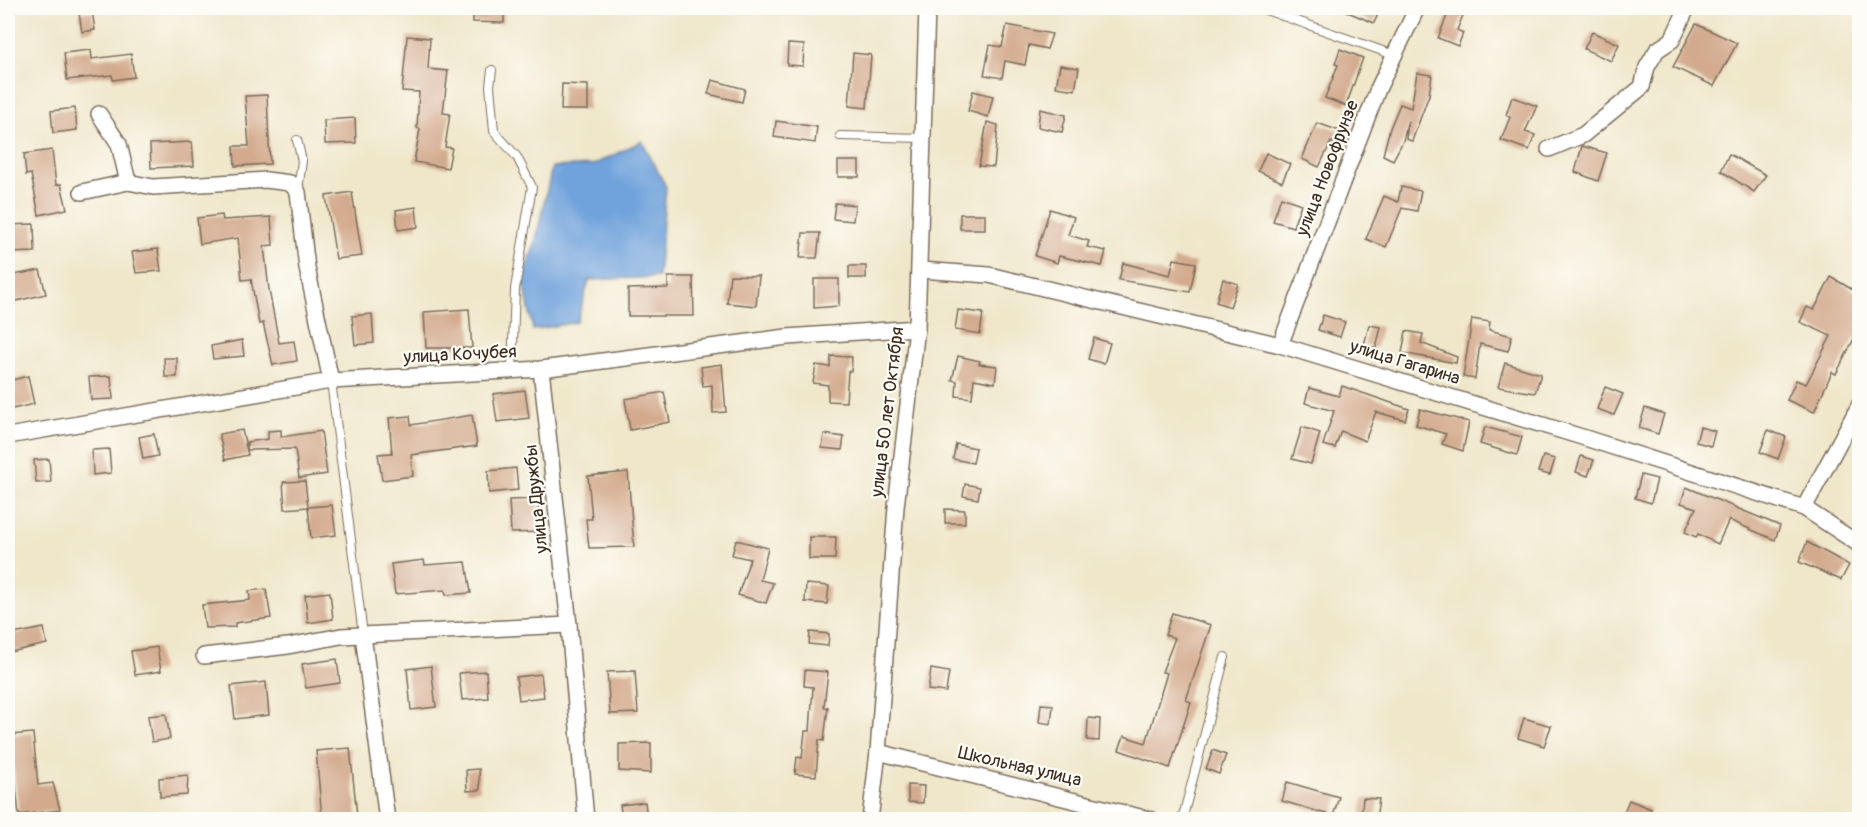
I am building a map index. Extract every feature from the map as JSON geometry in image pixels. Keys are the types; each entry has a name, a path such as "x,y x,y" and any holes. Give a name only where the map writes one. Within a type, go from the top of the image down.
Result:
{"street":[{"name":"улица 50 лет Октября","path":"870,819 878,752 896,507 917,328 921,270 927,8"},
{"name":"улица Новофрунзе","path":"1280,345 1378,89 1417,8"},
{"path":"1549,149 1583,135 1642,87 1647,67 1657,50 1672,39 1687,8"},
{"path":"99,114 119,144 128,182"},
{"path":"82,192 128,182 153,187 266,180 290,183 298,192 307,268 331,381"},
{"name":"улица Гагарина","path":"921,270 989,275 1280,345 1582,437 1804,508 1860,545"},
{"name":"улица Кочубея","path":"8,436 331,381 541,369 787,337 917,328"},
{"name":"улица Дружбы","path":"541,369 569,625 586,819"},
{"path":"1804,508 1860,404"},
{"path":"204,656 363,635 569,625"},
{"path":"363,635 387,819"},
{"name":"Школьная улица","path":"878,752 1152,819"}],"lane":[{"path":"1260,8 1394,55"},
{"path":"492,70 490,86 494,131 517,158 532,187 515,289 512,370"},
{"path":"840,136 924,138"},
{"path":"297,140 302,161 298,192"},
{"path":"331,381 363,635"},
{"path":"1182,819 1225,657"},
{"path":"689,818 702,819"}],"water":[{"path":"642,141 666,187 658,277 589,280 577,322 533,330 523,277 535,244 552,167 593,165"}],"building":[{"path":"473,8 504,8 504,23 473,22"},
{"path":"1338,8 1368,8 1379,12 1374,23"},
{"path":"1450,8 1466,8 1457,30 1463,33 1458,46 1438,38"},
{"path":"92,11 95,30 82,32 79,13"},
{"path":"1696,24 1737,43 1714,86 1673,67"},
{"path":"1007,25 1052,34 1047,49 1029,45 1025,65 1005,61 1002,78 984,75 990,45 1002,47"},
{"path":"1592,32 1619,44 1611,61 1584,49"},
{"path":"407,36 430,38 428,69 448,71 443,113 450,114 445,147 452,148 448,168 414,162 420,129 417,128 419,92 402,91"},
{"path":"788,44 804,45 803,66 787,65"},
{"path":"1340,49 1363,58 1346,106 1325,98 1338,65 1335,64"},
{"path":"91,50 92,59 131,54 134,77 113,80 112,75 67,80 64,53"},
{"path":"853,53 871,55 867,108 849,106"},
{"path":"1060,65 1079,68 1075,90 1056,87"},
{"path":"1417,73 1432,75 1429,95 1412,141 1406,139 1408,121 1403,141 1393,160 1383,155 1390,128 1400,104 1411,108"},
{"path":"712,80 745,89 742,102 708,94"},
{"path":"562,84 588,85 588,110 561,110"},
{"path":"973,91 993,96 988,117 968,111"},
{"path":"267,95 270,164 235,166 234,146 249,146 245,96"},
{"path":"1512,97 1537,106 1525,132 1535,135 1529,150 1501,140 1510,117 1506,115"},
{"path":"75,108 77,130 53,133 51,111"},
{"path":"1040,109 1066,115 1062,132 1038,127"},
{"path":"355,118 356,143 325,144 324,120"},
{"path":"776,121 817,127 815,143 774,137"},
{"path":"987,122 998,125 994,167 979,166"},
{"path":"1317,123 1340,131 1336,144 1331,142 1319,167 1302,159"},
{"path":"192,142 194,166 151,168 150,144"},
{"path":"1582,146 1607,153 1598,181 1575,172"},
{"path":"52,150 56,185 61,184 67,209 39,215 31,174 26,175 24,154"},
{"path":"1266,153 1290,164 1282,182 1258,171"},
{"path":"1729,154 1766,175 1754,192 1721,171"},
{"path":"838,161 859,161 859,177 838,177"},
{"path":"1401,187 1421,191 1417,211 1402,208 1386,247 1366,239 1384,196 1398,202"},
{"path":"352,192 362,256 336,259 326,196"},
{"path":"1281,197 1301,204 1293,227 1273,221"},
{"path":"835,203 855,205 853,221 833,219"},
{"path":"416,207 418,227 398,230 396,210"},
{"path":"1050,209 1074,217 1068,235 1089,241 1087,247 1106,251 1102,266 1059,256 1057,263 1035,256"},
{"path":"960,214 985,214 985,229 960,229"},
{"path":"222,215 223,220 271,217 273,245 264,246 269,290 279,343 294,341 297,361 273,365 263,323 259,324 251,279 242,280 238,238 200,244 197,218"},
{"path":"34,224 35,252 8,253 8,225"},
{"path":"803,233 820,233 817,258 800,258"},
{"path":"158,249 161,271 136,273 132,252"},
{"path":"1174,259 1196,263 1190,292 1119,280 1123,263 1170,275"},
{"path":"849,266 866,266 866,278 849,278"},
{"path":"40,270 46,294 12,302 8,276"},
{"path":"730,275 759,276 756,306 727,303"},
{"path":"668,277 693,277 694,316 628,316 628,289 668,288"},
{"path":"1831,277 1860,294 1860,340 1855,337 1836,374 1832,372 1814,412 1787,400 1796,380 1806,384 1831,336 1800,322 1807,307 1814,310"},
{"path":"814,279 839,279 839,306 814,308"},
{"path":"1223,279 1238,284 1230,307 1216,302"},
{"path":"469,309 472,348 426,348 424,312"},
{"path":"958,310 983,313 980,334 955,330"},
{"path":"372,314 374,343 355,345 352,316"},
{"path":"1323,315 1345,322 1340,337 1318,330"},
{"path":"1472,319 1490,322 1489,330 1512,336 1508,351 1480,344 1475,379 1463,377"},
{"path":"1369,325 1381,327 1376,348 1364,345"},
{"path":"1406,331 1423,334 1421,343 1457,357 1456,363 1402,353"},
{"path":"1094,338 1110,343 1104,364 1088,359"},
{"path":"242,340 244,356 213,359 211,346"},
{"path":"831,356 852,357 851,371 848,371 846,402 828,401 828,385 813,383 816,365 830,367"},
{"path":"958,356 980,361 979,364 997,366 995,383 974,379 972,398 956,396 957,381 952,380"},
{"path":"164,358 177,358 177,377 165,377"},
{"path":"1505,363 1541,374 1535,393 1498,387"},
{"path":"722,364 726,412 713,413 712,385 703,386 701,367"},
{"path":"28,376 34,404 8,410 8,381"},
{"path":"111,376 113,399 91,400 89,377"},
{"path":"1342,386 1409,409 1405,420 1376,412 1365,441 1341,431 1335,448 1323,445 1334,411 1305,403 1309,388 1339,396"},
{"path":"1605,387 1623,394 1614,415 1597,409"},
{"path":"525,390 529,418 497,422 493,394"},
{"path":"664,392 670,422 630,430 625,399"},
{"path":"1645,408 1664,414 1658,434 1639,428"},
{"path":"1420,409 1469,422 1463,451 1442,444 1446,434 1416,425"},
{"path":"472,415 477,446 411,455 413,476 382,480 378,454 392,453 389,418 410,416 411,425"},
{"path":"1302,427 1320,433 1311,464 1292,459"},
{"path":"1485,427 1522,437 1517,455 1480,444"},
{"path":"1700,427 1715,431 1711,446 1696,442"},
{"path":"242,430 248,455 225,460 219,434"},
{"path":"281,430 281,437 321,431 327,474 299,478 295,449 247,450 247,442 268,439 268,431"},
{"path":"1768,430 1786,437 1778,459 1760,452"},
{"path":"154,434 158,456 143,459 139,437"},
{"path":"824,434 844,437 842,450 822,448"},
{"path":"956,444 976,448 973,463 953,459"},
{"path":"109,449 111,473 93,475 92,450"},
{"path":"1543,456 1555,459 1550,475 1538,472"},
{"path":"1581,456 1594,460 1588,476 1576,472"},
{"path":"49,459 51,482 36,483 34,460"},
{"path":"516,468 518,490 489,493 488,471"},
{"path":"628,472 634,547 589,548 586,519 592,519 588,476"},
{"path":"1641,475 1657,479 1651,503 1635,498"},
{"path":"305,481 308,507 285,509 283,482"},
{"path":"965,484 980,487 978,499 963,496"},
{"path":"1686,487 1780,526 1775,540 1729,520 1718,544 1698,534 1696,537 1685,532 1696,508 1681,503"},
{"path":"538,499 540,532 511,533 509,500"},
{"path":"332,505 336,535 311,538 308,507"},
{"path":"945,509 965,510 965,523 945,523"},
{"path":"809,537 836,537 835,559 809,559"},
{"path":"736,540 768,548 760,580 773,583 766,603 738,595 750,559 732,555"},
{"path":"1807,542 1849,565 1841,580 1799,562"},
{"path":"424,560 425,565 466,562 471,593 446,595 445,590 395,594 391,564"},
{"path":"806,584 829,586 827,604 805,602"},
{"path":"266,589 271,618 235,623 235,627 205,628 202,605 250,600 249,591"},
{"path":"330,592 333,619 308,623 305,595"},
{"path":"1172,613 1211,625 1186,700 1191,702 1170,768 1119,750 1124,736 1146,743 1167,673 1162,672 1175,638 1165,635"},
{"path":"44,628 47,644 10,652 8,635"},
{"path":"810,632 829,634 828,646 809,644"},
{"path":"157,647 161,671 135,675 131,651"},
{"path":"337,659 340,683 306,688 302,664"},
{"path":"431,666 436,707 411,710 407,669"},
{"path":"931,669 949,672 946,692 928,690"},
{"path":"805,670 828,672 824,707 828,707 824,741 819,740 816,776 795,774 797,757 802,758 805,731 810,731 813,687 804,686"},
{"path":"486,671 488,698 462,700 459,673"},
{"path":"635,671 638,713 610,714 607,672"},
{"path":"541,674 544,697 519,700 516,677"},
{"path":"266,682 269,715 235,719 231,686"},
{"path":"1041,704 1053,705 1051,724 1039,722"},
{"path":"166,714 170,739 152,742 148,716"},
{"path":"1088,718 1100,719 1099,741 1087,740"},
{"path":"1524,718 1551,726 1544,746 1518,738"},
{"path":"33,733 38,785 53,783 60,810 19,815 10,735"},
{"path":"651,743 651,773 619,771 619,744"},
{"path":"350,748 357,816 322,819 316,751"},
{"path":"1213,750 1226,755 1219,774 1206,769"},
{"path":"479,769 480,790 467,791 466,770"},
{"path":"188,775 187,795 160,797 159,778"},
{"path":"1287,782 1339,797 1333,816 1282,801"},
{"path":"908,785 924,786 923,803 908,802"},
{"path":"1363,798 1379,799 1376,819 1361,819"},
{"path":"1629,800 1651,809 1646,819 1621,819"},
{"path":"645,802 647,819 622,819 620,805"}]}
